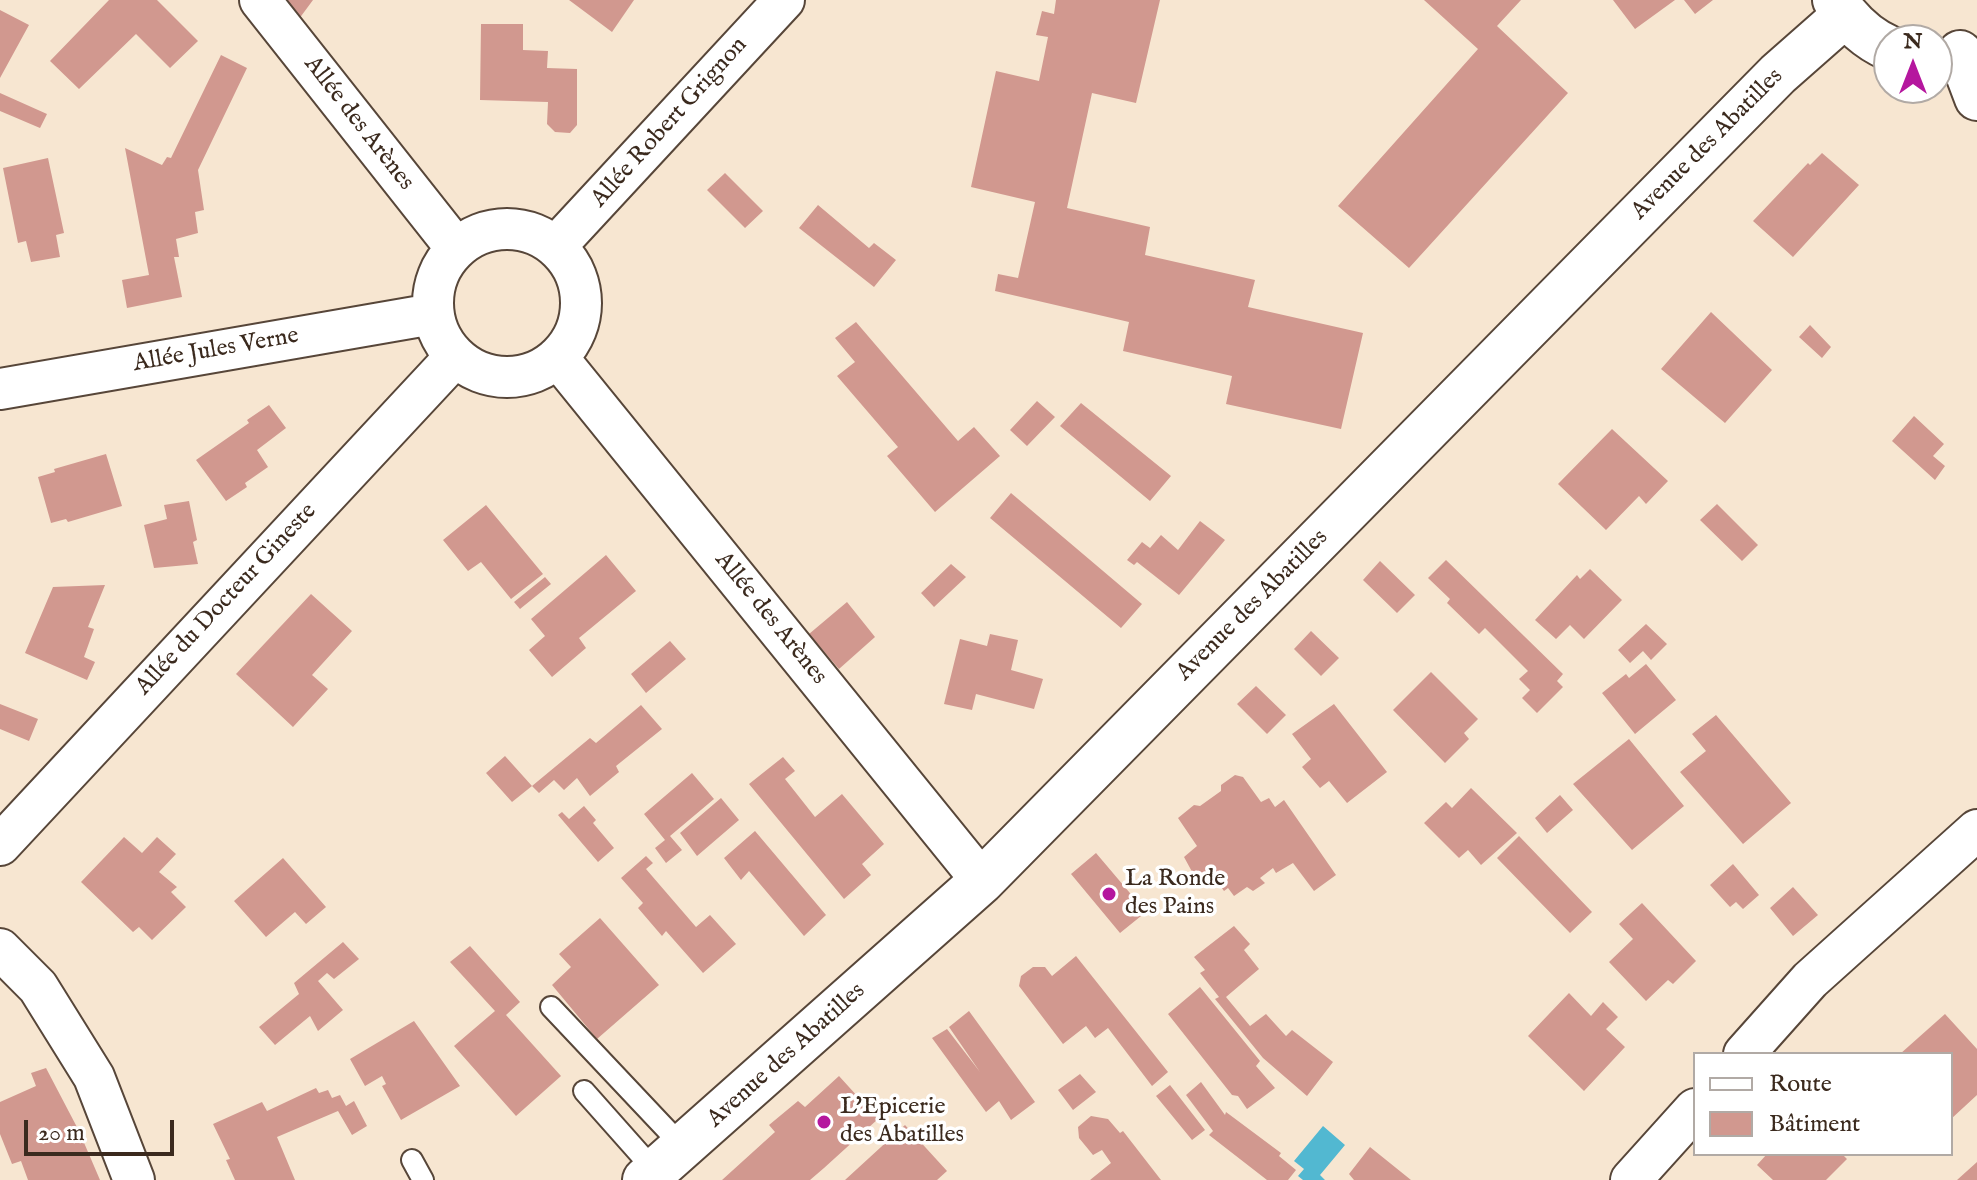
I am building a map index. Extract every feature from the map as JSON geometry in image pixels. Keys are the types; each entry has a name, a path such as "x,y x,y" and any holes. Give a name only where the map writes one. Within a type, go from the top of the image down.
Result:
{"street":[{"name":"Allée des Arènes","path":"260,0 456,248"},
{"name":"Allée Robert Grignon","path":"556,246 784,0"},
{"path":"1840,8 1863,33 1873,39"},
{"name":"Avenue des Abatilles","path":"661,1166 982,881 1840,8"},
{"path":"1958,51 1977,98"},
{"path":"517,228 537,234 556,246 572,265 581,289 582,314 574,338 558,358 539,371 517,377 495,377 473,370 455,357 441,337 433,314 433,290 441,267 456,248 474,236 495,229 517,228"},
{"name":"Allée Jules Verne","path":"0,389 433,314"},
{"name":"Allée du Docteur Gineste","path":"0,845 455,357"},
{"name":"Allée des Arènes","path":"558,358 982,881"},
{"path":"1746,1052 1810,980 1977,830"},
{"path":"0,949 38,987 94,1077 134,1180"},
{"path":"1631,1180 1693,1111"}],"lane":[{"path":"551,1007 661,1166"},
{"path":"584,1091 661,1166"},
{"path":"412,1160 423,1180"}],"water":[{"path":"1323,1126 1345,1145 1320,1175 1325,1180 1303,1180 1298,1176 1304,1169 1294,1161"}],"building":[{"path":"109,0 157,0 198,41 170,68 136,34 79,89 50,61"},
{"path":"277,0 313,0 296,23"},
{"path":"569,0 634,0 612,32"},
{"path":"1056,0 1160,0 1136,103 1092,93 1067,208 1150,227 1145,255 1255,280 1248,307 1363,333 1341,429 1226,404 1232,376 1123,351 1129,322 995,291 998,274 1018,278 1035,202 971,187 996,71 1039,81 1048,37 1036,35 1042,11 1054,14"},
{"path":"1424,0 1521,0 1497,26 1568,93 1409,268 1338,206 1478,49"},
{"path":"1613,0 1675,0 1635,29"},
{"path":"1684,0 1713,0 1695,14"},
{"path":"0,10 29,25 0,78"},
{"path":"481,24 523,24 523,50 548,51 547,68 577,69 577,125 570,133 555,132 547,124 548,102 480,100"},
{"path":"221,55 247,68 198,170 204,210 195,212 198,233 176,239 179,257 174,257 182,297 127,308 122,280 149,275 125,148 162,165 167,157 171,158"},
{"path":"0,93 47,114 40,128 0,111"},
{"path":"1822,153 1859,185 1793,257 1753,221 1808,163 1810,165"},
{"path":"48,158 64,233 56,235 60,257 31,262 26,241 18,243 3,168"},
{"path":"725,173 763,211 745,228 707,190"},
{"path":"818,205 869,248 874,243 896,260 874,287 799,228"},
{"path":"1711,312 1772,370 1725,423 1661,369"},
{"path":"856,322 958,441 974,427 1000,456 935,512 887,456 898,447 837,376 855,362 835,338"},
{"path":"1810,325 1831,347 1822,358 1799,337"},
{"path":"1037,401 1055,417 1027,446 1010,430"},
{"path":"1081,403 1171,476 1150,501 1060,426"},
{"path":"269,405 286,428 257,450 268,467 226,501 196,460"},
{"path":"1914,416 1944,444 1933,456 1945,466 1935,480 1892,441"},
{"path":"1612,429 1668,481 1646,504 1639,496 1606,530 1558,484"},
{"path":"106,454 122,506 68,522 66,519 51,523 38,477 55,472 54,469"},
{"path":"1011,493 1142,604 1121,628 990,518"},
{"path":"189,501 197,540 193,542 198,564 154,568 144,525 167,519 164,505"},
{"path":"1717,504 1758,545 1742,561 1700,520"},
{"path":"486,505 543,574 511,599 481,562 468,571 443,540"},
{"path":"1200,521 1225,540 1179,595 1137,562 1134,565 1127,560 1142,542 1150,548 1161,535 1178,550"},
{"path":"606,555 636,591 579,638 586,648 552,677 529,650 545,636 531,619"},
{"path":"1446,560 1563,674 1557,681 1563,687 1537,713 1522,698 1530,690 1519,679 1528,671 1485,628 1479,634 1447,603 1450,599 1428,578"},
{"path":"1380,561 1415,595 1397,613 1363,580"},
{"path":"951,564 966,577 934,607 921,593"},
{"path":"1590,569 1622,600 1584,639 1570,625 1556,639 1535,620 1577,575 1580,579"},
{"path":"545,577 551,584 520,609 514,602"},
{"path":"105,585 88,627 94,629 84,657 95,662 87,680 25,653 53,587"},
{"path":"311,594 352,631 312,675 328,689 293,727 236,674"},
{"path":"847,602 875,637 839,669 809,634"},
{"path":"1646,624 1667,644 1651,660 1643,651 1630,663 1618,650"},
{"path":"1311,631 1339,658 1321,676 1294,649"},
{"path":"990,634 1018,640 1011,670 1043,679 1034,709 976,694 972,710 944,704 960,639 987,646"},
{"path":"670,641 686,659 646,693 631,674"},
{"path":"1646,664 1676,700 1635,734 1602,693 1626,674 1629,678"},
{"path":"1431,672 1478,719 1464,733 1469,739 1445,763 1393,710"},
{"path":"1256,686 1286,715 1267,734 1237,704"},
{"path":"0,704 38,719 29,741 0,729"},
{"path":"1334,704 1387,772 1347,803 1329,781 1320,788 1302,767 1311,759 1292,734"},
{"path":"641,705 662,729 616,766 619,772 590,796 577,778 564,790 554,780 539,793 532,786 590,738 596,743"},
{"path":"1716,715 1791,803 1743,844 1680,772 1706,751 1692,734"},
{"path":"1629,739 1684,806 1632,850 1573,784"},
{"path":"505,756 532,786 512,802 486,773"},
{"path":"783,757 795,771 785,779 815,817 842,794 884,844 862,864 871,875 844,899 749,784"},
{"path":"692,773 714,799 670,836 682,850 666,863 655,848 665,840 644,814"},
{"path":"1235,775 1243,777 1261,802 1269,798 1275,807 1284,800 1336,875 1314,891 1293,863 1276,873 1273,868 1260,878 1265,883 1253,891 1247,887 1234,896 1228,888 1224,891 1213,876 1205,882 1196,879 1184,857 1197,846 1178,818 1194,805 1200,806 1221,791 1221,785"},
{"path":"1471,788 1517,833 1481,865 1468,850 1459,858 1424,823 1446,802 1452,808"},
{"path":"1560,795 1573,810 1547,833 1535,818"},
{"path":"721,798 739,820 697,856 680,833"},
{"path":"584,806 596,820 593,823 614,848 598,862 558,815 562,812 569,819"},
{"path":"755,831 826,915 804,936 749,871 741,880 724,858"},
{"path":"1519,836 1592,912 1570,933 1497,858"},
{"path":"124,837 142,853 157,837 176,854 159,872 177,887 171,892 186,907 152,940 139,927 133,932 81,882"},
{"name":"La Ronde des Pains","path":"1096,853 1146,912 1120,933 1071,874"},
{"path":"646,856 653,863 646,869 696,927 710,915 736,944 703,973 666,931 662,936 638,908 643,903 621,878"},
{"path":"283,858 326,907 306,924 295,912 266,937 234,901"},
{"path":"1733,864 1759,895 1743,909 1736,902 1730,907 1710,885"},
{"path":"1793,887 1818,915 1793,936 1770,908"},
{"path":"1642,903 1696,961 1673,984 1668,980 1646,1001 1609,962 1633,939 1619,924"},
{"path":"600,918 659,985 597,1039 552,985 571,967 559,954"},
{"path":"1234,926 1250,944 1244,950 1259,969 1226,997 1250,1026 1266,1014 1286,1036 1292,1030 1333,1062 1307,1096 1263,1058 1215,999 1219,997 1200,973 1205,970 1194,957"},
{"path":"343,942 359,959 334,979 327,973 318,981 343,1010 318,1031 310,1016 275,1045 259,1027 299,994 294,983"},
{"path":"470,946 520,1002 506,1015 561,1076 516,1116 454,1046 495,1011 450,962"},
{"path":"1076,956 1168,1072 1152,1086 1108,1028 1095,1038 1086,1026 1063,1044 1019,986 1021,976 1033,967 1045,967 1052,976"},
{"path":"1200,987 1260,1061 1256,1066 1275,1088 1247,1109 1238,1096 1232,1095 1168,1014"},
{"path":"1569,993 1591,1016 1603,1002 1618,1017 1606,1029 1625,1047 1584,1091 1528,1036"},
{"path":"969,1011 1035,1102 1011,1120 999,1101 986,1112 932,1038 947,1029 980,1072 949,1027"},
{"path":"1945,1014 1977,1049 1977,1095 1953,1117 1953,1052 1902,1052"},
{"path":"414,1021 460,1086 401,1120 382,1086 386,1084 382,1076 365,1086 350,1059"},
{"path":"46,1068 100,1180 28,1180 21,1161 12,1164 0,1134 0,1102 36,1086 31,1073"},
{"path":"1080,1074 1096,1092 1073,1110 1058,1090"},
{"name":"L'Epicerie des Abatilles","path":"839,1076 878,1119 824,1168 810,1180 722,1180 775,1132 769,1125 798,1101 805,1107"},
{"path":"1201,1082 1225,1115 1226,1112 1281,1153 1279,1156 1296,1170 1288,1180 1267,1180 1209,1135 1213,1131 1186,1095"},
{"path":"1170,1085 1205,1130 1192,1140 1156,1096"},
{"path":"316,1088 319,1093 328,1090 332,1098 340,1095 346,1106 354,1101 367,1126 352,1135 338,1111 277,1137 295,1180 235,1180 226,1160 230,1159 213,1124 262,1102 267,1111"},
{"path":"1091,1116 1108,1119 1120,1133 1123,1131 1161,1180 1090,1180 1111,1163 1102,1150 1093,1155 1079,1138 1078,1127"},
{"path":"905,1125 947,1171 937,1180 845,1180"},
{"path":"1370,1147 1411,1180 1354,1180 1349,1174"},
{"path":"1765,1156 1844,1156 1847,1159 1826,1180 1773,1180 1757,1165"},
{"path":"1977,1162 1977,1180 1957,1180"}],"place":[{"name":"La Ronde des Pains","path":"1109,894"},
{"name":"L'Epicerie des Abatilles","path":"824,1122"}]}
